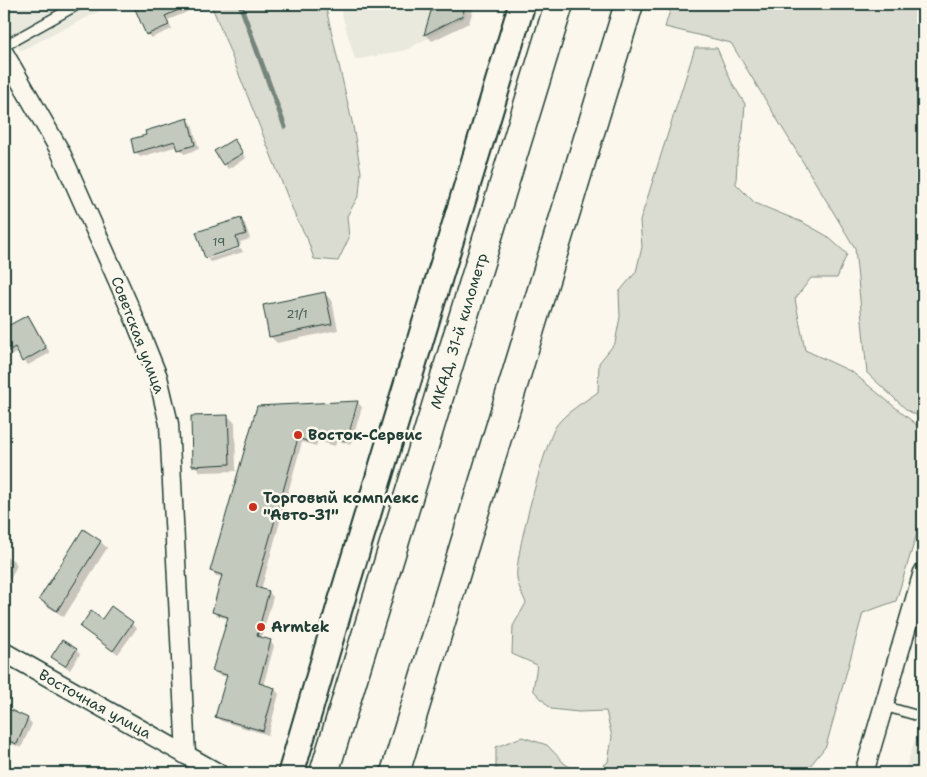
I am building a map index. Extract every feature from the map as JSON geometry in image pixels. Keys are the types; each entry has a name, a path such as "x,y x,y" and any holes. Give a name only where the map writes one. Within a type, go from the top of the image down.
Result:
{"highway":[{"name":"МКАД, 31-й километр","path":"324,773 559,4"},
{"path":"395,773 629,4"}],"main road":[{"path":"291,773 522,4"}],"street":[{"name":"Советская улица","path":"4,53 60,151 133,315 158,377 170,424 186,755"},
{"path":"864,773 923,573"},
{"name":"Восточная улица","path":"4,652 186,755"},
{"path":"186,755 218,773"}],"lane":[{"path":"4,46 79,4"},
{"path":"884,706 922,718"}],"shaded area":[{"path":"4,4 114,4 20,51 4,23"},
{"path":"211,4 325,4 353,126 361,172 359,195 347,216 349,238 338,261 314,259"},
{"path":"339,4 469,4 465,18 406,50 355,60"},
{"path":"672,4 923,4 923,419 907,410 867,373 855,248 731,43 665,27"},
{"path":"695,48 717,48 731,81 745,104 743,131 737,158 736,184 755,203 804,223 827,236 847,254 837,278 811,278 795,299 805,350 852,372 923,430 923,514 896,601 863,613 826,746 806,771 795,773 593,773 608,762 612,737 606,711 578,712 551,709 533,690 537,665 512,654 513,626 526,603 517,578 517,566 531,501 551,437 556,426 565,416 598,392 599,363 615,343 620,317 619,292 636,272 642,247 640,221"},
{"path":"923,712 923,773 904,773 922,717"},
{"path":"522,737 547,745 565,764 580,773 496,773 496,747"}],"building":[{"path":"133,4 192,4 165,16 169,25 146,35"},
{"path":"433,4 466,4 462,16 424,35"},
{"path":"188,118 195,145 178,150 175,141 134,153 131,139 146,135 145,131"},
{"path":"234,139 243,153 223,165 214,151"},
{"path":"241,218 246,234 236,237 239,247 205,258 196,232"},
{"path":"325,292 332,324 269,337 263,305"},
{"path":"28,315 46,348 22,362 15,347 4,353 4,328"},
{"name":"Торговый комплекс \"Авто-31\"","path":"358,401 347,441 332,437 331,442 313,437 312,443 298,438 256,587 269,591 257,636 271,640 259,683 275,688 263,731 215,717 227,675 212,671 228,617 212,612 222,575 210,571 257,406"},
{"path":"228,415 230,464 192,466 191,416"},
{"path":"83,529 101,541 57,611 39,599"},
{"path":"111,606 133,622 113,651 80,627 91,611 102,619"},
{"path":"62,640 77,649 65,666 51,657"},
{"path":"4,707 28,718 17,744 4,739"}],"waterway":[{"path":"240,4 285,127"}],"place":[{"name":"Восток-Сервис","path":"298,435"},
{"name":"Торговый комплекс \"Авто-31\"","path":"253,507"},
{"name":"Armtek","path":"261,627"}]}
